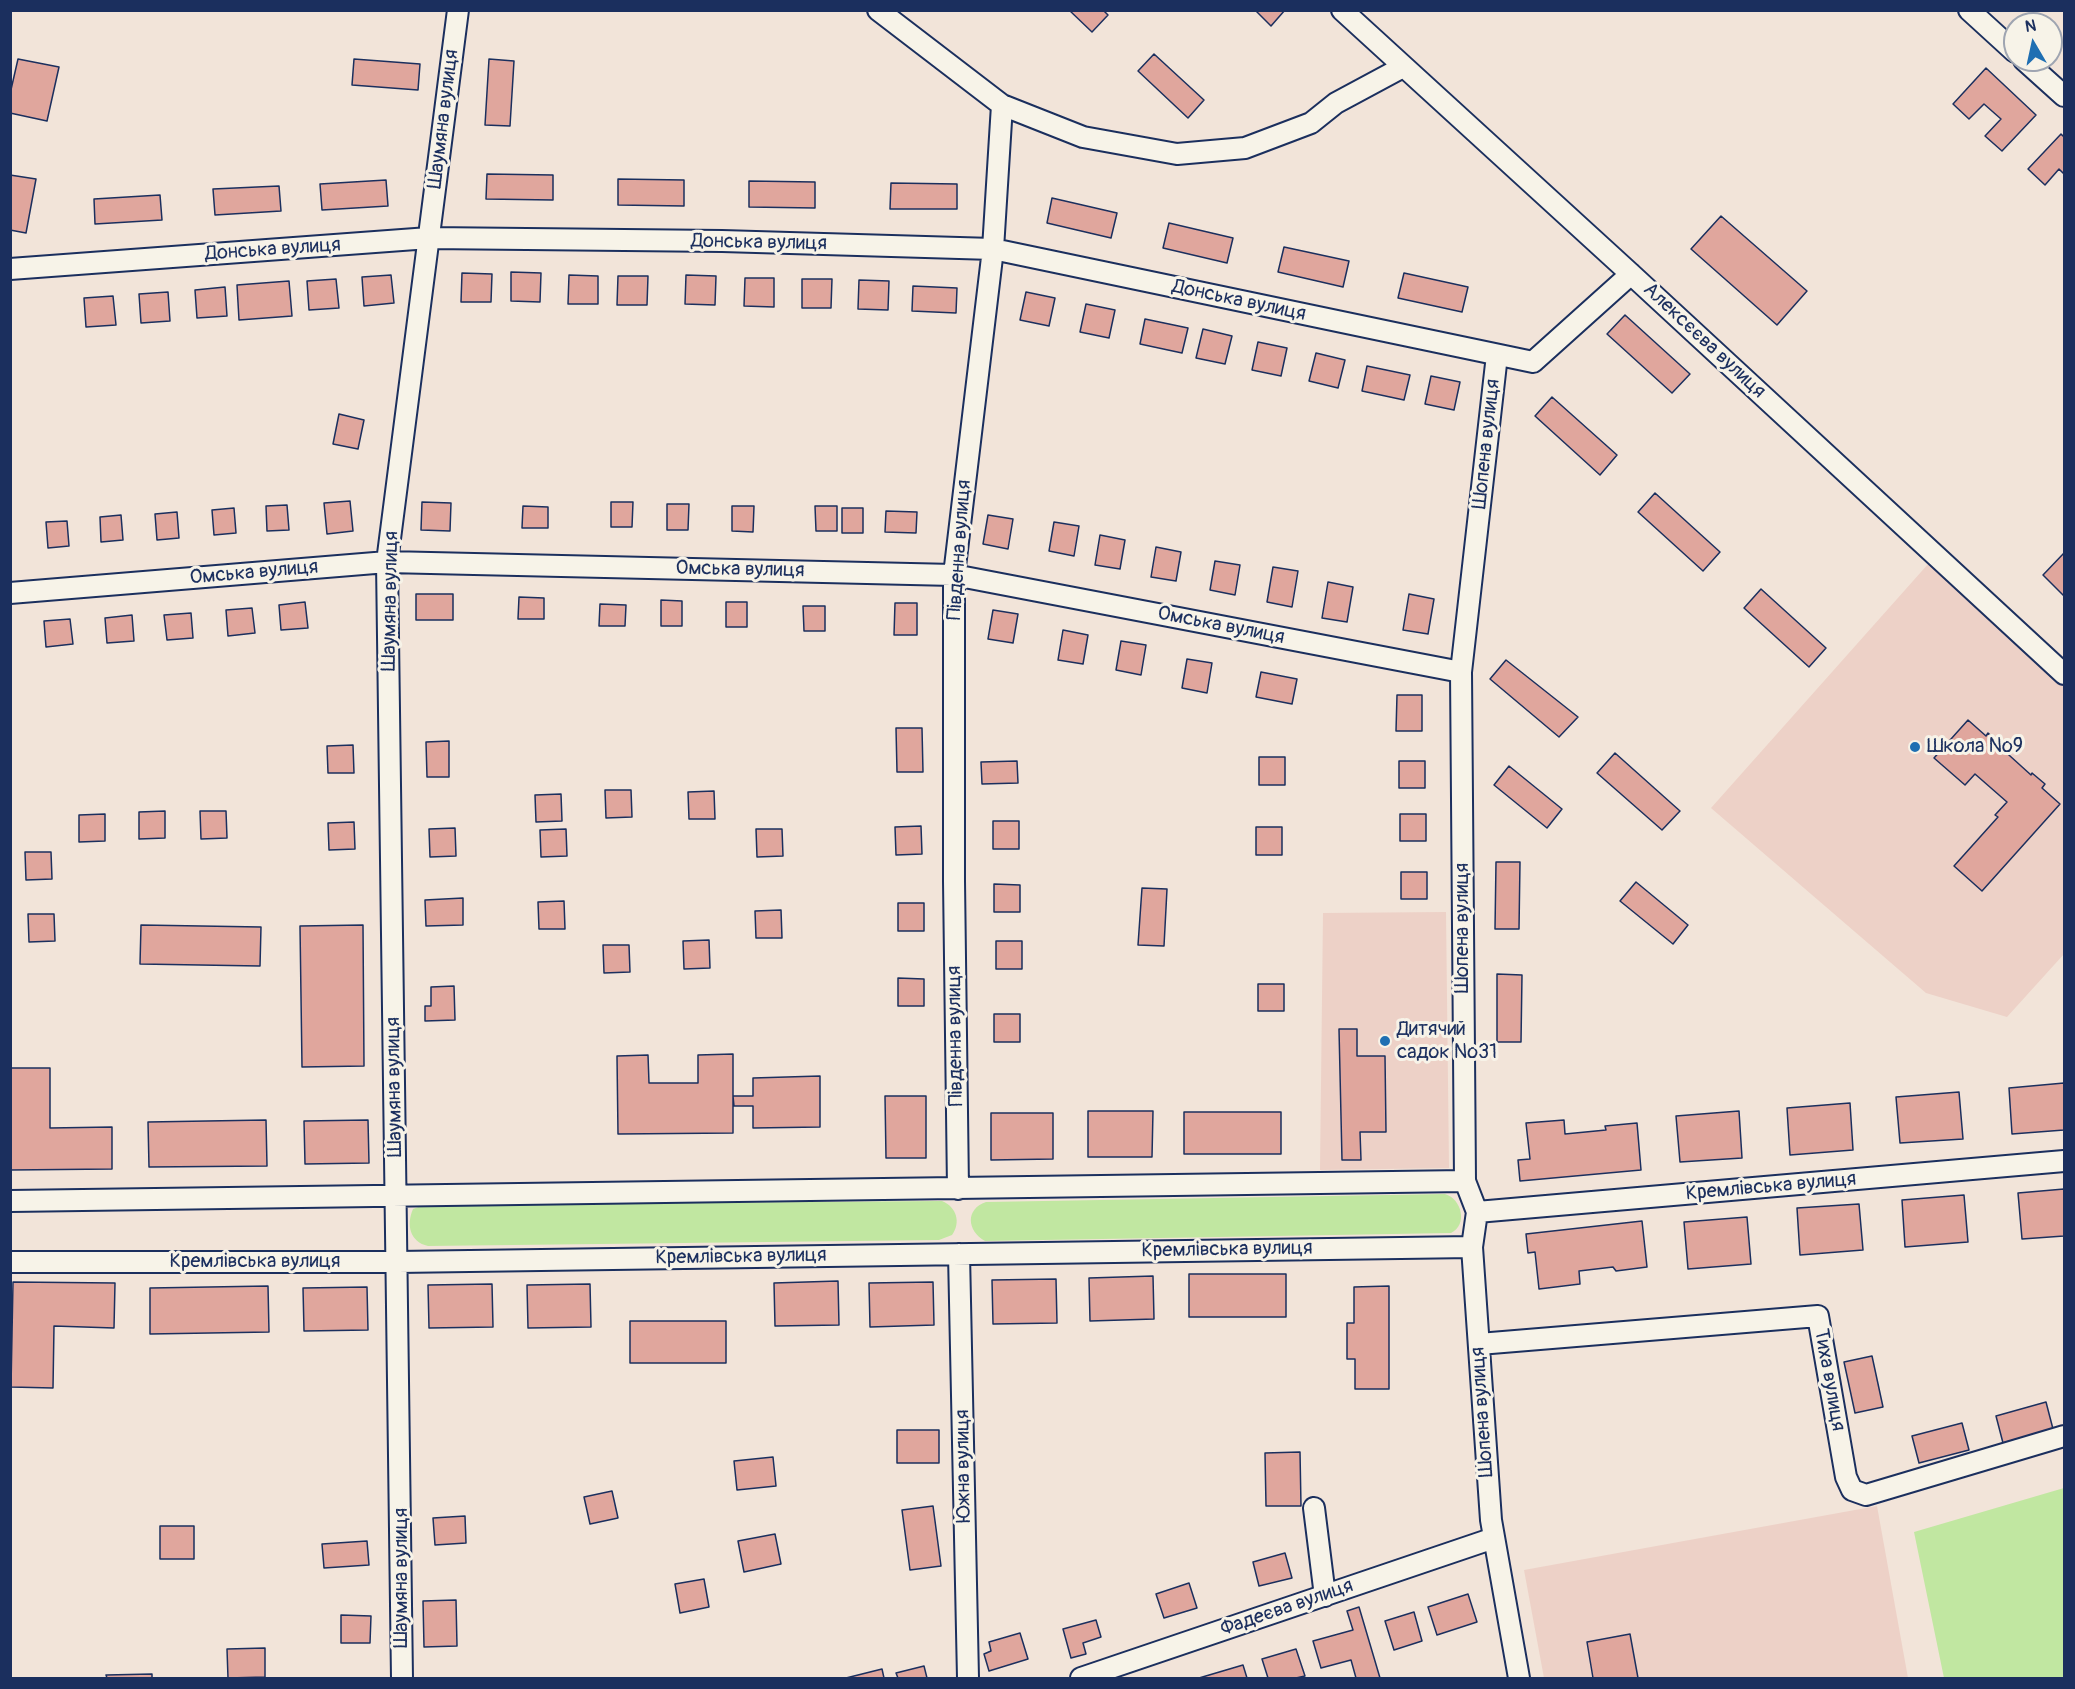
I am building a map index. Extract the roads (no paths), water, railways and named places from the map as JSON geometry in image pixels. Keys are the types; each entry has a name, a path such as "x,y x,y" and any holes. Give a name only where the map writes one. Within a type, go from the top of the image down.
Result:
{"street":[{"name":"Шаумяна вулиця","path":"402,1678 387,562 458,10"},
{"path":"878,10 1002,105 1083,137 1177,154 1245,148 1311,123 1336,103 1403,67"},
{"name":"Алексєєва вулиця","path":"1342,10 2064,674"},
{"path":"1969,10 2003,41"},
{"path":"2037,72 2064,96"},
{"name":"Південна вулиця","path":"958,1189 954,881 954,574 993,249 1002,105"},
{"name":"Донська вулиця","path":"10,269 429,238 722,241 993,249 1533,362 1631,274"},
{"name":"Шопена вулиця","path":"1497,355 1461,672 1465,1181 1476,1212 1472,1247 1491,1520 1519,1678"},
{"name":"Омська вулиця","path":"10,593 387,562 954,574 1461,672"},
{"name":"Кремлівська вулиця","path":"1476,1212 2064,1161"},
{"path":"10,1201 1465,1181"},
{"name":"Кремлівська вулиця","path":"10,1262 398,1262 1472,1247"},
{"name":"Южна вулиця","path":"959,1254 968,1678"},
{"name":"Тиха вулиця","path":"1479,1344 1818,1316 1846,1477 1852,1490 1866,1495 2064,1436"},
{"path":"1314,1508 1325,1596"},
{"name":"Фадеєва вулиця","path":"1080,1678 1494,1538"}],"place":[{"name":"Школа №9","path":"1915,747"},
{"name":"Дитячий садок №31","path":"1385,1041"}]}
